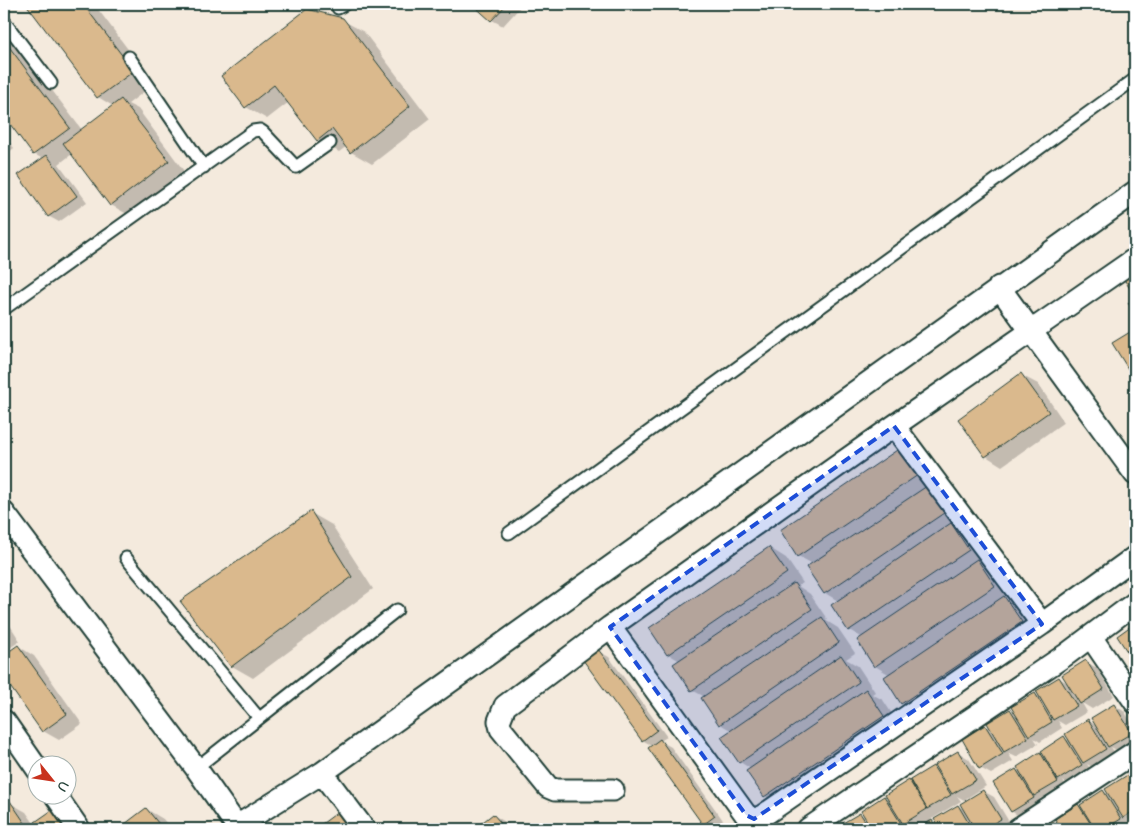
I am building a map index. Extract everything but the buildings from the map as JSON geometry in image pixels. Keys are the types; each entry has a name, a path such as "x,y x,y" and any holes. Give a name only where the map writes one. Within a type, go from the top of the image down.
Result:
{"street":[{"path":"4,514 196,768 238,828 322,773 999,287 1135,192"},
{"path":"613,790 555,790 548,787 500,729 499,721 505,706 610,627 894,426 1135,259"},
{"path":"999,287 1128,450 1135,474"},
{"path":"894,426 1042,624"},
{"path":"610,627 746,815 754,819 762,816 1042,624 1135,557"},
{"path":"808,829 1091,638 1135,603"},
{"path":"1091,638 1135,702"},
{"path":"4,721 28,756"},
{"path":"1018,829 1135,752"},
{"path":"322,773 364,829"},
{"path":"63,806 79,829"}],"lane":[{"path":"4,21 51,83"},
{"path":"129,57 204,167"},
{"path":"509,533 1135,79"},
{"path":"4,308 256,130 266,134 296,167 330,143"},
{"path":"126,558 259,718"},
{"path":"196,768 397,610"}],"highlighted area":[{"path":"894,426 1042,624 754,819 746,815 610,627"}]}
